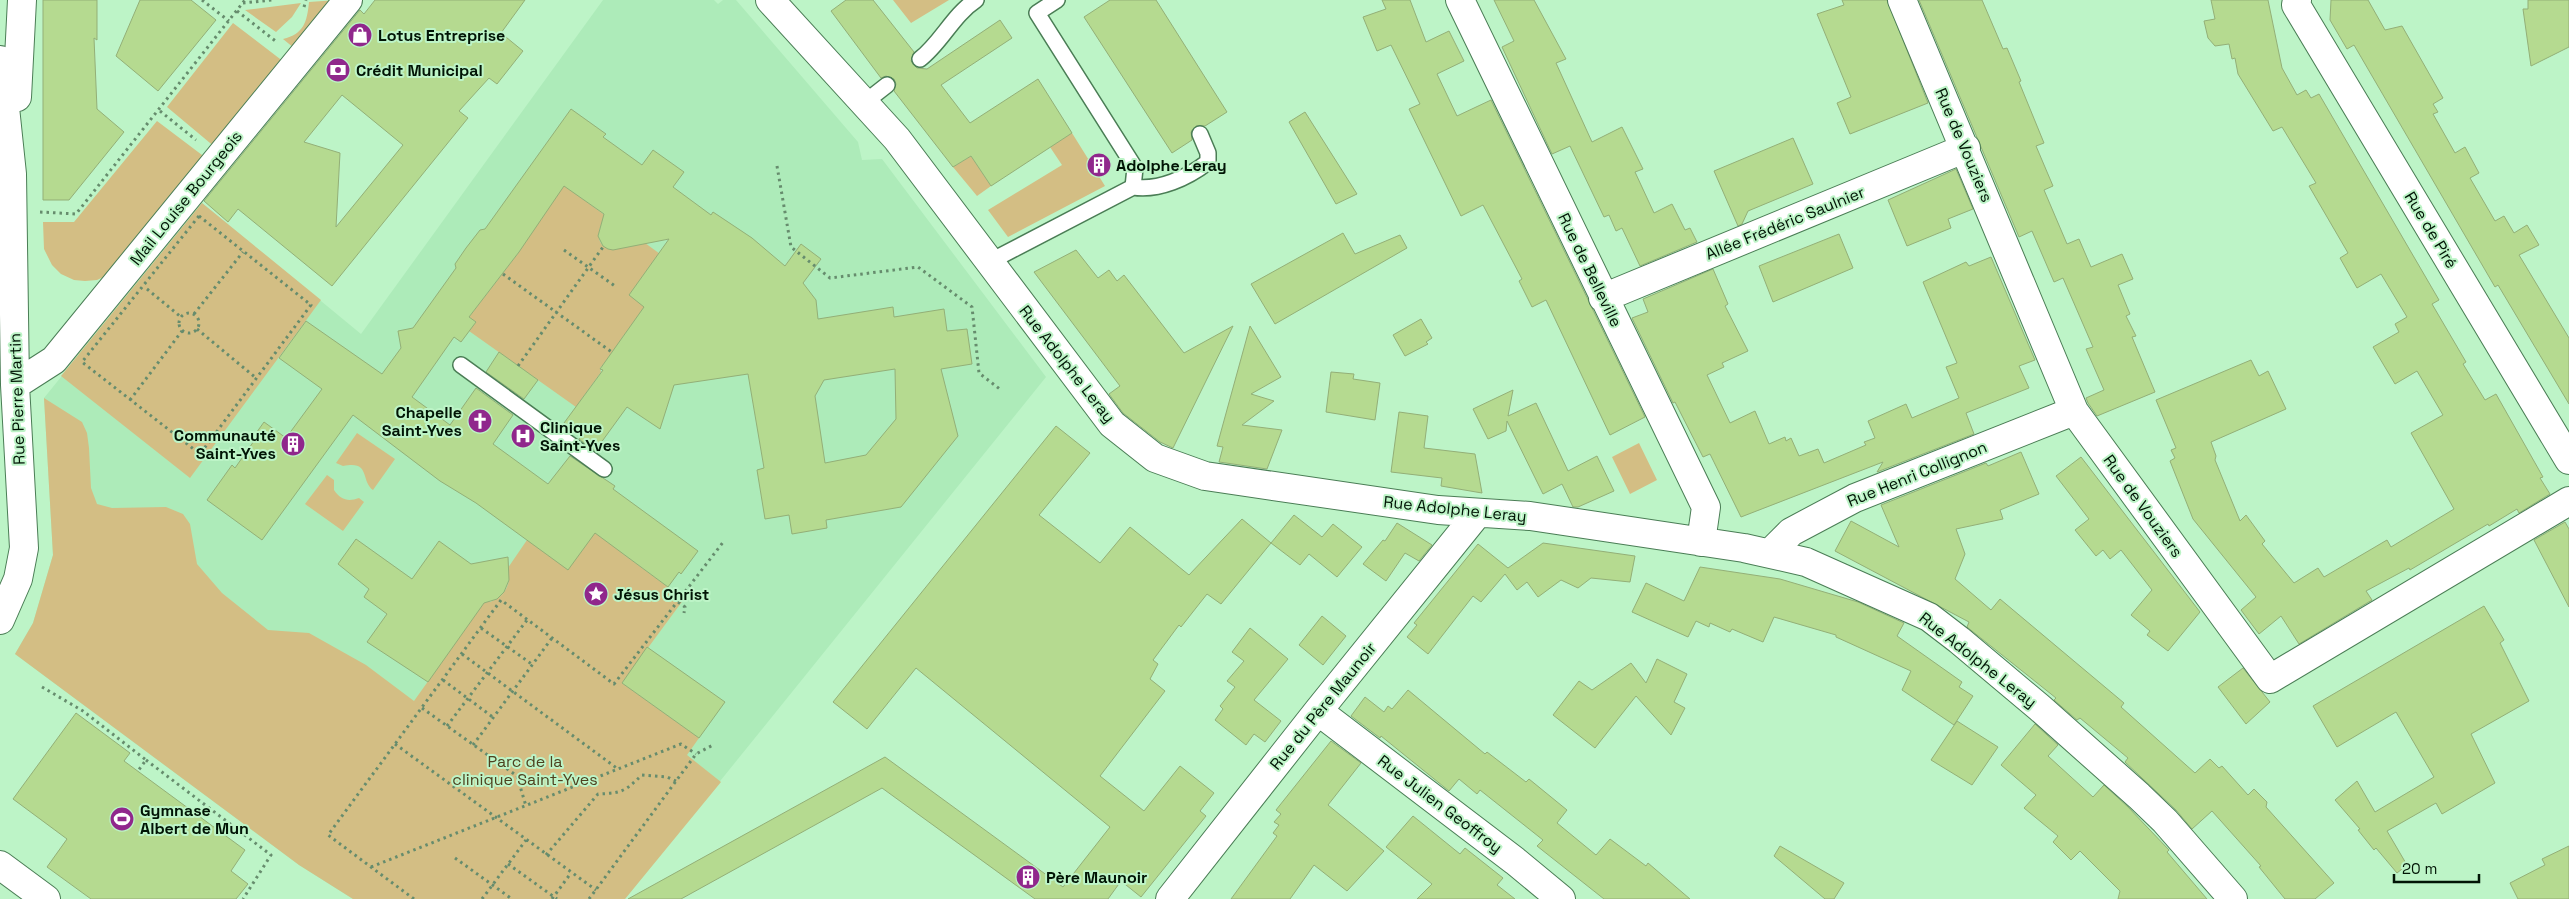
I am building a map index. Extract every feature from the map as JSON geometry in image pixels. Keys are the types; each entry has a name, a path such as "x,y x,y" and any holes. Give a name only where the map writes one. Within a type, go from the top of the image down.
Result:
{"street":[{"name":"Rue Pierre Martin","path":"0,620 18,579 24,548 15,385 7,312 12,174 22,0"},
{"name":"Mail Louise Bourgeois","path":"15,385 54,360 348,0"},
{"name":"Rue Adolphe Leray","path":"770,0 897,139 1112,424 1155,458 1205,476 1478,514 1530,516 1770,553 1806,562 1929,617 2034,703 2139,796 2177,834 2233,899"},
{"name":"Rue de Belleville","path":"1460,0 1603,298 1706,506 1701,542"},
{"name":"Rue de Vouziers","path":"1902,0 1966,148 2074,412 2270,679 2569,502"},
{"name":"Rue de Piré","path":"2296,0 2296,4 2569,460"},
{"name":"Rue Pierre Martin","path":"0,60 12,174"},
{"name":"Allée Frédéric Saulnier","path":"1603,298 1966,148"},
{"name":"Rue Henri Collignon","path":"1770,553 1791,532 1855,498 2074,412"},
{"name":"Rue du Père Maunoir","path":"1170,899 1318,710 1478,514"},
{"name":"Rue Julien Geoffroy","path":"1318,710 1515,861 1561,899"},
{"path":"0,865 46,899"}],"lane":[{"path":"920,59 932,49 966,6 976,0"},
{"path":"1057,0 1037,12 1135,168 1133,187"},
{"path":"864,104 887,85"},
{"path":"989,262 1133,187 1148,190 1173,182 1208,162 1208,153 1200,134"},
{"path":"461,365 604,469"}],"path":[{"path":"202,0 229,21"},
{"path":"43,212 76,214 160,111 244,2 272,0"},
{"path":"238,11 299,59"},
{"path":"160,111 218,158"},
{"path":"777,166 791,247 830,278 918,268 972,307 979,373 1000,390"},
{"path":"82,362 200,454 311,305 199,216"},
{"path":"518,366 604,246"},
{"path":"564,250 615,286"},
{"path":"194,314 243,252"},
{"path":"503,274 613,353"},
{"path":"143,286 181,316"},
{"path":"189,313 194,314 199,321 197,329 190,333 182,331 179,326 181,316 189,313"},
{"path":"197,329 257,378"},
{"path":"130,400 182,331"},
{"path":"414,899 328,835 501,600 614,684 724,542"},
{"path":"678,602 684,607 684,613"},
{"path":"447,726 527,620"},
{"path":"481,628 533,665"},
{"path":"473,745 552,638"},
{"path":"462,654 618,769"},
{"path":"443,680 494,718"},
{"path":"42,687 83,711 271,855 243,899"},
{"path":"422,708 517,776 526,806"},
{"path":"395,744 596,890"},
{"path":"371,867 681,744 696,754"},
{"path":"590,899 696,754 713,745"},
{"path":"138,771 146,760"},
{"path":"546,855 598,794 620,793 629,788 642,775 667,777 676,781"},
{"path":"482,899 526,840"},
{"path":"454,858 512,899"},
{"path":"508,864 554,898 571,873"}],"shaded area":[{"name":"Clinique Saint-Yves","path":"603,0 714,0 718,4 723,0 736,0 858,142 862,160 882,159 1046,377 625,899 353,899 299,865 15,654 33,623 53,555 44,398 202,203 361,334"}],"green space":[{"path":"337,0 294,48 283,39 296,34 303,26 309,2"},
{"path":"893,0 949,0 911,23"},
{"path":"301,3 292,17 276,32 245,10"},
{"path":"233,23 284,62 216,148 167,107"},
{"path":"157,121 206,158 110,274 97,280 85,281 74,280 61,274 52,265 44,249 43,222 74,222"},
{"path":"1072,133 1105,186 1008,237 988,210 1062,165 1050,147"},
{"path":"971,156 991,186 977,196 953,167"},
{"path":"554,178 606,216 599,235 600,242 604,247 610,249 618,248 634,235 678,267 621,339 623,341 600,368 601,372 576,407 469,331 476,322 469,317 519,252"},
{"path":"202,203 321,300 190,478 61,376"},
{"name":"Parc de la clinique Saint-Yves","path":"44,398 82,422 87,433 91,488 97,504 112,508 166,507 183,514 190,524 197,564 222,593 268,630 309,633 366,665 414,701 488,597 490,602 505,591 509,580 503,575 527,540 605,519 622,553 684,599 622,683 699,738 687,755 721,782 625,899 353,899 299,865 15,654 33,623 53,555"},
{"path":"357,433 395,459 373,490 369,486 361,468 352,465 343,466 336,463"},
{"path":"1639,443 1657,480 1630,494 1612,457"},
{"path":"327,475 334,480 334,490 339,496 348,500 359,498 364,502 343,531 305,504"}],"building":[{"path":"43,0 97,0 97,40 94,38 97,109 124,132 69,200 43,200"},
{"path":"140,0 191,0 216,20 158,91 116,56"},
{"path":"375,0 525,0 501,33 523,51 497,84 489,78 459,111 468,118 332,286 238,209 228,222 204,201 360,10 364,14","holes":["342,95 403,145 336,227 340,153 304,142"]},
{"path":"846,0 873,0 914,52 911,61 917,68 927,69 1000,20 1012,38 941,85 970,123 1038,79 1072,133 991,186 971,156 953,167 894,91 896,84 894,79 886,76 881,78 831,11"},
{"path":"1110,0 1156,0 1227,112 1205,126 1196,126 1191,132 1192,140 1172,153 1084,17"},
{"path":"1382,0 1410,0 1426,42 1449,31 1464,61 1437,74 1457,116 1491,100 1645,417 1610,435 1546,300 1532,307 1519,281 1522,279 1483,205 1461,216 1409,109 1420,104 1391,45 1377,51 1363,17 1386,9"},
{"path":"1494,0 1534,0 1566,59 1556,63 1592,142 1622,127 1643,169 1635,172 1654,213 1672,204 1685,230 1690,228 1697,242 1640,266 1622,228 1616,231 1609,215 1604,217 1570,146 1552,154 1502,47 1514,41"},
{"path":"1842,0 1887,0 1928,103 1850,134 1837,103 1851,97 1817,14 1844,5"},
{"path":"1919,0 1982,0 2003,49 2007,48 2044,143 2036,146 2053,186 2044,190 2067,244 2079,239 2091,267 2122,254 2133,279 2118,285 2130,314 2126,316 2136,336 2132,337 2155,392 2097,416 2088,403 2086,398 2104,390 2086,349 2093,347 2063,278 2054,282 2032,231 2019,237"},
{"path":"2211,0 2268,0 2282,68 2297,95 2306,90 2311,98 2319,94 2439,300 2432,304 2466,362 2463,364 2485,400 2496,394 2543,477 2540,478 2550,494 2519,513 2517,509 2489,526 2488,524 2410,570 2409,568 2366,591 2372,600 2299,644 2281,616 2259,634 2241,610 2256,597 2193,519 2170,461 2175,458 2171,450 2176,448 2156,400 2251,360 2259,376 2268,371 2286,409 2211,442 2216,456 2215,460 2240,521 2246,515 2265,541 2262,544 2294,583 2318,568 2324,577 2387,540 2391,547 2454,509 2411,433 2443,415 2417,371 2395,384 2373,347 2399,332 2395,324 2407,317 2381,274 2357,288 2340,258 2348,253 2309,186 2316,183 2282,127 2273,131 2238,74 2235,58 2232,59 2229,44 2215,46 2208,38 2204,21 2215,19"},
{"path":"2331,0 2368,0 2385,30 2402,26 2443,98 2433,104 2438,112 2433,114 2455,153 2465,147 2479,173 2470,178 2495,221 2504,216 2514,233 2527,225 2539,245 2519,255 2569,338 2569,404 2498,285 2495,287 2354,45 2347,49 2330,20"},
{"path":"2528,0 2569,0 2569,47 2531,66 2523,9 2528,9"},
{"path":"571,109 606,134 603,137 642,165 653,150 684,172 673,187 711,215 713,212 752,238 785,266 801,244 821,259 803,283 816,300 818,319 893,307 894,317 944,309 947,331 967,329 972,364 941,369 958,436 901,507 826,520 827,528 792,534 789,515 765,519 757,470 764,468 748,374 674,385 660,429 627,407 595,451 579,439 582,434 564,423 603,370 600,369 644,307 629,295 669,239 613,250 608,249 603,246 598,236 604,214 564,186 519,252 469,317 476,322 461,342 454,337 412,397 450,425 476,388 513,415 493,444 548,484 570,456 615,486 613,489 698,551 681,574 679,572 668,587 595,533 568,570 476,503 440,481 353,415 262,540 207,500 232,465 235,468 254,441 254,436 264,422 286,438 322,389 279,358 306,321 382,374 401,348 398,331 413,328 456,268 455,264 466,248 480,230 485,229","holes":["895,369 896,419 866,455 825,463 815,396 824,380"]},
{"path":"1305,112 1357,194 1336,204 1289,122"},
{"path":"1793,138 1813,184 1748,211 1742,224 1738,226 1714,171"},
{"path":"1956,169 1973,209 1948,219 1951,228 1907,246 1888,200"},
{"path":"1343,233 1355,254 1400,235 1407,248 1275,324 1251,284"},
{"path":"1839,234 1853,268 1773,302 1759,266"},
{"path":"1076,250 1098,278 1109,270 1117,281 1124,275 1184,353 1233,326 1173,448 1160,442 1123,413 1109,394 1120,386 1034,272"},
{"path":"1991,257 2035,360 2019,366 2029,388 1966,413 1974,434 1877,472 1883,462 1741,517 1710,454 1703,457 1675,402 1673,403 1632,318 1648,312 1643,299 1713,269 1728,304 1725,306 1748,351 1722,363 1724,367 1707,375 1730,423 1755,411 1769,444 1785,437 1786,441 1791,438 1799,456 1818,449 1824,463 1866,445 1864,442 1875,438 1868,421 1906,404 1912,418 1959,398 1946,367 1957,363 1923,282 1966,262 1969,266"},
{"path":"1421,319 1432,338 1426,342 1428,344 1405,356 1393,335"},
{"path":"1250,326 1281,377 1251,394 1274,401 1242,425 1282,430 1267,469 1219,462 1223,447 1217,446"},
{"path":"499,352 538,380 524,399 486,372"},
{"path":"1331,372 1354,374 1353,379 1380,383 1375,420 1326,412"},
{"path":"1513,390 1508,416 1536,403 1568,471 1597,456 1614,491 1578,507 1573,507 1562,484 1543,494 1507,421 1506,431 1488,439 1473,409"},
{"path":"1399,412 1428,416 1424,448 1475,454 1482,493 1441,486 1442,478 1391,472"},
{"path":"1056,426 1090,453 1039,515 1100,563 1130,527 1189,575 1242,519 1271,543 1221,604 1207,594 1181,627 1179,625 1153,660 1158,664 1150,679 1165,691 1100,776 1144,811 1180,766 1214,793 1200,811 1206,816 1141,897 1121,881 1108,899 1035,899 882,788 681,899 628,899 885,757 1063,887 1110,827 916,668 867,729 833,702"},
{"path":"2021,452 2039,494 2000,510 2003,519 1956,529 1965,554 1955,579 1991,610 2000,599 2124,703 2121,707 2195,773 2210,759 2219,768 2222,766 2248,795 2254,789 2267,802 2266,807 2334,883 2315,899 2285,899 2259,867 2261,866 2212,811 2192,829 2176,810 2125,762 2128,758 2080,718 2077,720 2054,700 2056,698 1967,627 1969,622 1835,551 1851,521 1899,547 1881,505 1986,463 1988,466"},
{"path":"2081,457 2200,612 2168,651 2147,635 2150,631 2131,615 2152,590 2121,550 2110,559 2103,550 2096,556 2075,530 2089,519 2056,476"},
{"path":"1294,515 1322,537 1333,524 1362,547 1337,577 1309,554 1300,565 1271,543"},
{"path":"2565,522 2569,529 2569,607 2534,540"},
{"path":"1397,523 1432,545 1419,561 1405,553 1386,581 1363,564 1383,540 1385,541"},
{"path":"356,539 412,579 439,541 471,564 508,557 509,580 504,592 497,599 484,603 428,682 367,642 387,614 364,597 369,589 338,564"},
{"path":"1543,543 1635,556 1630,582 1591,578 1578,588 1561,580 1538,597 1527,582 1517,590 1505,574 1481,602 1473,596 1428,654 1407,637 1417,625 1414,623 1478,544 1508,568"},
{"path":"1700,567 1780,579 1858,602 1904,623 1897,636 1962,682 1959,687 1973,696 1954,725 1902,690 1911,671 1836,637 1836,635 1774,617 1763,642 1732,629 1730,632 1710,623 1709,627 1696,621 1688,637 1632,612 1646,583 1684,601"},
{"path":"2484,606 2504,640 2500,643 2529,701 2471,734 2495,783 2442,814 2436,803 2387,831 2407,865 2397,873 2376,848 2374,850 2358,830 2360,829 2335,800 2357,781 2375,812 2434,777 2396,712 2337,747 2313,706"},
{"path":"1322,616 1346,636 1323,665 1299,645"},
{"path":"1250,628 1288,659 1254,700 1281,721 1265,742 1254,734 1246,745 1215,720 1223,709 1220,706 1235,687 1227,681 1244,661 1232,652"},
{"path":"647,647 725,702 699,738 622,683"},
{"path":"1657,659 1687,674 1674,702 1685,708 1671,735 1636,696 1595,748 1553,715 1579,681 1592,690 1631,663 1646,683"},
{"path":"2243,668 2270,702 2246,724 2218,687"},
{"path":"1408,690 1485,754 1487,752 1526,782 1529,779 1567,810 1557,823 1596,855 1610,839 1646,866 1648,863 1690,899 1604,899 1537,846 1543,840 1480,790 1477,794 1459,779 1449,791 1381,736 1380,738 1351,716 1365,697 1384,712 1388,706 1392,709"},
{"name":"Gymnase Albert de Mun","path":"76,713 130,753 124,761 245,850 231,871 248,884 236,899 91,899 47,867 67,839 13,799"},
{"path":"1957,721 1998,747 1972,785 1931,760"},
{"path":"2035,724 2058,745 2048,756 2093,797 2104,785 2169,850 2167,852 2207,899 2118,899 2120,891 2080,851 2071,860 2053,842 2058,836 2024,808 2036,795 2001,765"},
{"path":"1331,741 1361,763 1328,805 1384,851 1347,891 1314,865 1290,899 1231,899 1277,836 1273,833 1279,825 1274,822 1281,814 1276,810"},
{"path":"1413,816 1460,854 1465,848 1503,878 1497,885 1515,899 1417,899 1432,884 1386,847"},
{"path":"1780,846 1844,883 1834,899 1825,899 1774,856"},
{"path":"2569,846 2569,899 2518,899 2510,883 2545,865 2542,859"}],"place":[{"name":"Lotus Entreprise","path":"360,35"},
{"name":"Crédit Municipal","path":"338,70"},
{"name":"Adolphe Leray","path":"1099,165"},
{"name":"Chapelle Saint-Yves","path":"480,421"},
{"name":"Clinique Saint-Yves","path":"523,436"},
{"name":"Communauté Saint-Yves","path":"293,444"},
{"name":"Jésus Christ","path":"596,594"},
{"name":"Gymnase Albert de Mun","path":"122,819"},
{"name":"Père Maunoir","path":"1028,877"}]}
